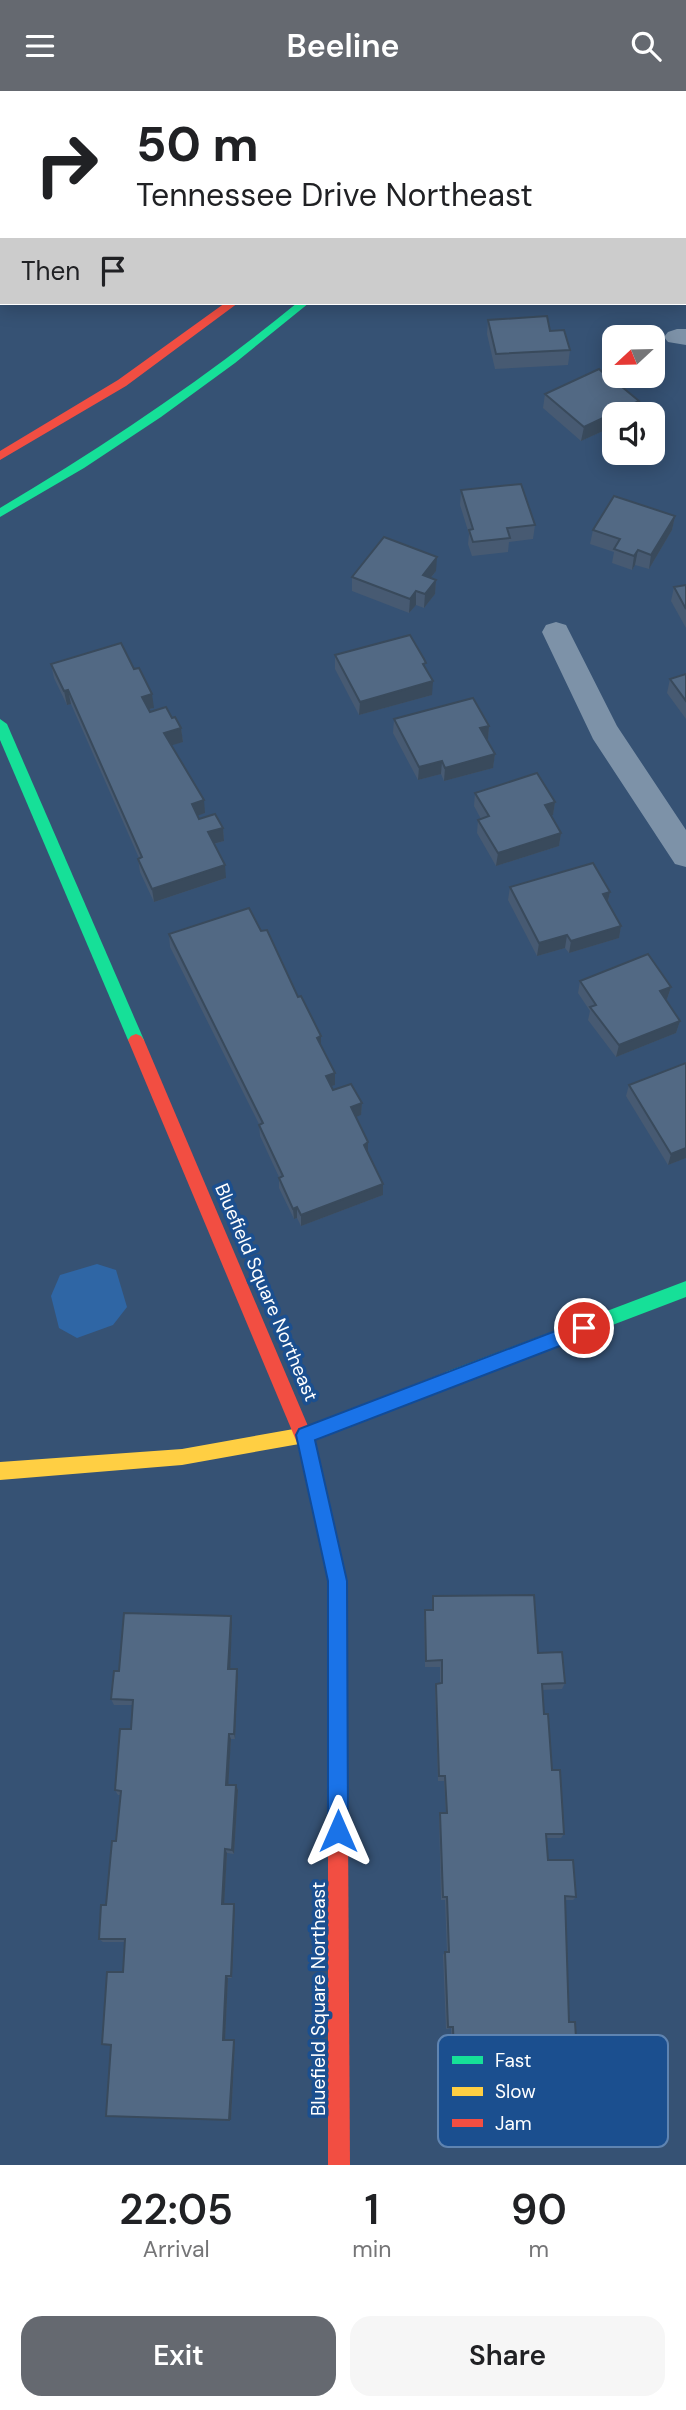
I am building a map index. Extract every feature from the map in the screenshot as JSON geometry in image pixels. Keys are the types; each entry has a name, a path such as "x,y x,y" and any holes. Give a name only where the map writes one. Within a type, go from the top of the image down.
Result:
{"street":[{"path":"0,456 122,383 229,305"},
{"path":"0,513 90,461 150,422 227,367 301,305"},
{"path":"556,632 604,731 686,855"},
{"name":"Bluefield Square Northeast","path":"0,724 305,1435 338,1581 339,2165"},
{"path":"0,1471 182,1457 305,1435 686,1289"}],"shaded area":[{"path":"97,1264 116,1270 127,1307 113,1325 77,1338 59,1328 51,1296 60,1275"}],"building":[{"path":"547,316 550,331 564,330 570,350 496,354 488,320"},
{"path":"599,369 602,372 602,389 624,389 639,401 602,402 602,418 584,427 545,394"},
{"path":"521,484 535,525 507,528 510,538 473,542 469,530 473,529 461,490"},
{"path":"614,496 675,516 651,555 638,550 634,556 614,549 620,539 593,530"},
{"path":"384,537 437,557 423,575 436,580 425,594 416,591 410,599 352,577"},
{"path":"686,585 686,609 674,587"},
{"path":"410,635 433,681 360,702 335,655"},
{"path":"121,643 134,669 139,668 152,694 142,697 150,712 166,707 181,728 164,733 204,800 192,804 199,819 215,814 223,828 208,832 225,865 152,889 138,859 142,857 68,690 64,691 51,664"},
{"path":"686,674 686,701 670,679"},
{"path":"473,698 489,726 480,728 495,754 445,768 442,761 419,767 394,719"},
{"path":"537,773 555,802 545,805 561,833 498,853 478,820 489,816 475,793"},
{"path":"593,863 610,892 603,894 621,926 571,941 567,935 539,943 510,887"},
{"path":"249,908 261,931 267,930 298,997 301,996 321,1036 317,1038 335,1073 326,1076 333,1090 351,1084 362,1103 351,1107 368,1142 364,1145 383,1184 301,1215 297,1207 293,1209 279,1178 283,1176 259,1125 263,1123 169,934"},
{"path":"648,954 671,987 660,991 680,1021 619,1045 590,1007 596,1005 580,981"},
{"path":"686,1063 686,1148 671,1154 629,1085"},
{"path":"534,1595 538,1653 562,1652 565,1683 542,1684 544,1714 548,1714 552,1770 560,1770 564,1834 546,1834 548,1860 573,1860 576,1897 565,1896 569,2022 575,2022 576,2035 453,2035 453,2027 448,2027 445,1952 449,1952 447,1897 443,1897 440,1813 447,1813 445,1776 439,1776 436,1684 442,1683 442,1660 426,1661 425,1610 433,1610 433,1596"},
{"path":"124,1613 231,1616 228,1669 237,1669 234,1734 229,1734 226,1785 236,1785 232,1850 225,1849 222,1904 234,1904 231,1976 226,1976 223,2040 234,2040 229,2120 106,2116 111,2045 102,2044 107,1972 123,1972 125,1939 99,1939 101,1905 106,1905 112,1841 116,1841 121,1791 115,1790 120,1729 131,1729 133,1700 111,1699 114,1671 119,1671"}],"traffic: fast":[{"path":"0,513 156,415 231,361 301,305"},
{"path":"0,724 136,1040"},
{"path":"452,1378 686,1289"},
{"path":"307,1445 338,1581 338,1828"}],"traffic: slow":[{"path":"0,1471 182,1457 305,1435 452,1378"}],"traffic: jam":[{"path":"0,456 122,383 229,305"},
{"path":"136,1040 307,1445"},
{"path":"338,1828 339,2165"}],"route":[{"path":"338,1831 338,1581 305,1435 584,1328"}]}
